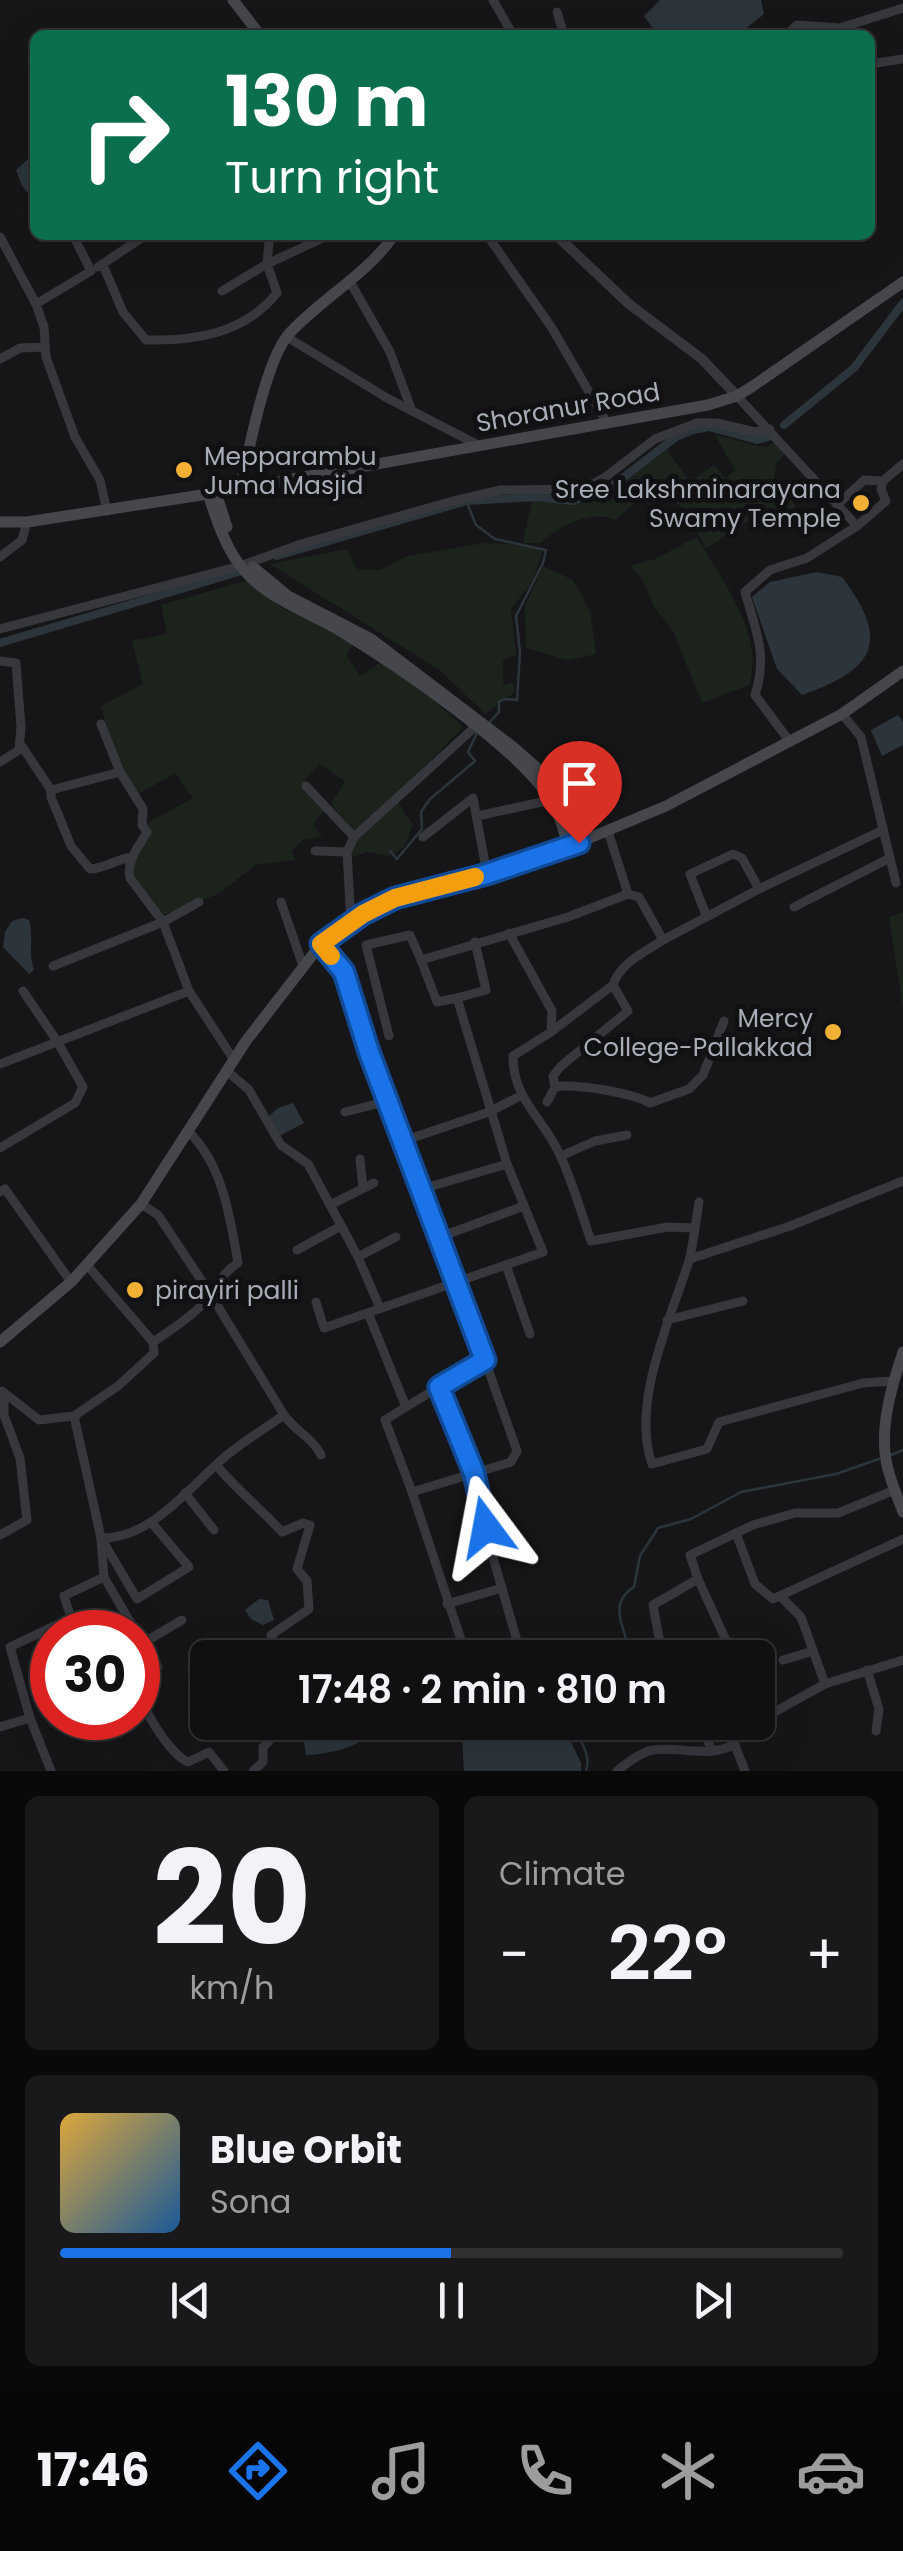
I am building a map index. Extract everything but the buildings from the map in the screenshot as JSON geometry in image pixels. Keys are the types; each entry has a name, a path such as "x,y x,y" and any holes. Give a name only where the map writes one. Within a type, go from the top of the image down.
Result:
{"main road":[{"path":"234,0 256,30"},
{"path":"240,488 276,356 287,336 389,240"},
{"name":"Shoranur Road","path":"0,522 27,522 212,493 708,405 737,396 903,282"},
{"path":"212,493 227,542 244,564 290,606 345,634 500,746 551,800 574,845"},
{"path":"244,564 288,596 371,639 513,747 552,785 574,845"},
{"path":"0,1342 71,1282 141,1204 230,1066 321,944 395,898 487,874 574,845 666,806 842,714 903,671"},
{"path":"903,1352 884,1444 886,1464 903,1512"}],"street":[{"path":"493,0 510,30"},
{"path":"844,30 903,8"},
{"path":"556,12 562,30"},
{"path":"791,30 796,25 834,30"},
{"path":"875,63 903,59"},
{"path":"0,237 36,304 44,327 45,347 75,438 100,480 106,510"},
{"path":"76,240 91,271"},
{"path":"36,304 139,240"},
{"path":"103,264 123,312 146,340 185,341 216,334 268,304 277,294 267,264 268,240"},
{"path":"222,292 267,264 318,240"},
{"path":"491,240 552,328 607,423"},
{"path":"566,240 630,304 702,359 780,438 856,526"},
{"path":"349,280 390,352 412,411"},
{"path":"287,336 412,411 480,446"},
{"path":"0,359 20,348 45,347"},
{"path":"654,415 656,439"},
{"path":"0,629 244,564 411,511 501,490 583,489 656,439 697,424 717,423 755,432 770,429"},
{"path":"790,742 755,695 762,674 762,655 745,592 770,570 807,558 856,526 886,500 881,489 883,481 903,464"},
{"path":"837,505 864,480 883,481"},
{"path":"0,557 22,540 27,522"},
{"path":"0,660 16,663 21,745 50,790 70,846 90,869 132,857"},
{"path":"842,714 861,737 896,883"},
{"path":"101,724 120,772 143,809 142,822 148,832 132,857 130,878 163,922 189,991 230,1066 281,1145 308,1164 380,1308"},
{"path":"351,922 346,852 354,838 475,727"},
{"path":"0,762 21,745"},
{"path":"50,790 120,772"},
{"path":"306,786 354,838"},
{"path":"424,836 474,798 487,874"},
{"path":"476,816 551,800"},
{"path":"692,1228 668,1227 592,1241 561,1156 520,1096 513,1056 551,1032 613,984 630,961 663,940 758,889 883,830"},
{"path":"608,831 628,894"},
{"path":"315,851 346,852"},
{"path":"706,915 690,874 708,864 733,854 742,858 758,889"},
{"path":"794,907 890,858"},
{"path":"421,960 628,894 639,897 663,940"},
{"path":"53,966 163,922 199,902"},
{"path":"281,902 303,966"},
{"path":"509,933 552,1012 551,1032"},
{"path":"388,1036 366,945 410,936 437,1002 486,990 475,942"},
{"path":"321,944 344,972 518,1451 511,1462 412,1492"},
{"path":"547,1102 556,1087 553,1076 561,1066 628,1011 613,984"},
{"path":"0,1148 76,1103 84,1087 22,991"},
{"path":"0,1064 189,991"},
{"path":"316,1302 324,1328 543,1252 507,1164 458,998"},
{"path":"556,1087 574,1085 628,1094 650,1103 689,1089 703,1075 724,1022"},
{"path":"403,1140 490,1112 520,1096"},
{"path":"345,1112 388,1100"},
{"path":"152,1342 190,1318 211,1295 224,1272 238,1264 230,1215 218,1179 204,1147 188,1131"},
{"path":"561,1156 595,1141 626,1135"},
{"path":"360,1159 363,1188"},
{"path":"422,1189 507,1164"},
{"path":"690,1259 790,1226 903,1181"},
{"path":"330,1206 374,1183"},
{"path":"0,1192 5,1188 71,1282"},
{"path":"698,1202 690,1259 667,1320 646,1409 652,1464 707,1450 718,1422 863,1383 894,1381"},
{"path":"141,1204 158,1215 284,1415 321,1455"},
{"path":"440,1237 524,1206"},
{"path":"297,1250 342,1226"},
{"path":"358,1258 396,1237"},
{"path":"2,1391 39,1420 74,1416 118,1386 154,1353 152,1342 87,1265"},
{"path":"506,1265 530,1334"},
{"path":"667,1320 743,1301"},
{"path":"368,1312 406,1407"},
{"path":"461,1640 385,1420 485,1360"},
{"path":"439,1387 474,1473 517,1640"},
{"path":"0,1535 27,1520 20,1458 4,1415 2,1391"},
{"path":"101,1538 122,1538 151,1522 216,1465 284,1415"},
{"path":"74,1416 101,1538 104,1577 123,1610"},
{"path":"216,1465 240,1494 249,1496 282,1532 304,1523 310,1525 296,1569 307,1580 309,1609 272,1635 274,1640"},
{"path":"726,1640 690,1555 736,1532 795,1513 838,1513 895,1490"},
{"path":"185,1493 214,1530"},
{"path":"101,1538 138,1599 189,1567 151,1522"},
{"path":"736,1532 755,1584 772,1599 903,1539"},
{"path":"68,1610 64,1596 104,1577"},
{"path":"662,1640 654,1624 653,1604 698,1579"},
{"path":"448,1604 502,1588"},
{"path":"780,1596 801,1618 826,1684"},
{"path":"160,1629 182,1620"},
{"path":"0,1726 30,1718 10,1647 30,1637"},
{"path":"784,1660 812,1650"},
{"path":"775,1712 826,1684 903,1660"},
{"path":"867,1670 879,1710 876,1732"},
{"path":"160,1731 178,1758 188,1762 209,1752 224,1771"},
{"path":"39,1740 51,1771"},
{"path":"253,1771 264,1762 263,1747 270,1740"},
{"path":"707,1740 712,1752"},
{"path":"733,1740 746,1771"},
{"path":"617,1771 654,1750 712,1752 734,1744"},
{"path":"632,1760 637,1771"}],"shaded area":[{"path":"660,0 761,0 764,14 744,30 654,30 644,16"},
{"path":"30,157 30,195 22,186 16,170"},
{"path":"715,435 767,447 775,441 785,453 776,464 774,480 786,488 797,510 775,523 744,523 705,548 687,509 651,489 615,520 586,518 566,525 541,543 523,543 532,500 580,503 600,496 666,448 690,482 714,465 726,479 735,470"},
{"path":"697,537 738,608 751,646 753,666 749,685 702,703 673,631 653,605 643,580 630,566 655,559"},
{"path":"484,543 527,545 543,551 532,582 511,609 516,655 503,660 503,685 513,682 515,692 485,714 441,671 270,564 347,549 357,569 380,570 407,556"},
{"path":"543,566 573,580 590,611 596,654 568,660 526,648 525,606"},
{"path":"817,572 842,577 867,619 870,636 868,651 860,663 846,675 802,695 777,669 752,597 770,582"},
{"path":"249,580 282,608 319,623 354,644 346,655 360,676 381,662 427,694 463,727 399,792 399,805 413,824 404,847 390,856 367,852 354,857 347,849 355,835 331,803 345,782 320,764 305,779 324,810 313,825 322,837 302,840 292,852 295,860 256,865 218,894 163,915 132,877 133,853 149,822 193,798 175,773 137,795 114,756 101,706 143,684 132,641 167,634 161,605"},
{"path":"898,715 903,722 903,745 882,756 871,730"},
{"path":"903,912 903,1010 889,917"},
{"path":"29,920 30,926 34,970 29,974 3,947 5,932 12,921"},
{"path":"293,1103 304,1123 277,1137 268,1117"},
{"path":"259,1599 268,1600 274,1620 263,1625 251,1619 245,1610"},
{"path":"304,1740 362,1740 342,1749 306,1755"},
{"path":"462,1740 570,1740 581,1763 581,1771 464,1771"}],"waterway":[{"path":"784,425 854,368 903,303"},
{"path":"277,556 467,501 536,497 573,501 612,486 676,437 693,430 709,427 757,440 768,437"},
{"path":"467,503 476,525 495,539 546,550 516,616 520,652 517,700 499,702 499,712 488,724"},
{"path":"0,643 242,571"},
{"path":"390,851 397,859 422,829 421,812 430,799 475,761 468,752 477,733"},
{"path":"891,1455 903,1450"},
{"path":"626,1640 620,1619 621,1601 634,1587 640,1556 658,1528 691,1519 741,1492 836,1474 879,1459"},
{"path":"580,1740 586,1752 586,1771"}],"slow traffic":[{"path":"331,956 321,944 363,914 395,898 475,877"}],"place":[{"name":"Mepparambu Juma Masjid","path":"184,470"},
{"name":"Sree Lakshminarayana Swamy Temple","path":"861,503"},
{"name":"Mercy College-Pallakkad","path":"833,1032"},
{"name":"pirayiri palli","path":"135,1290"}],"route":[{"path":"486,1527 474,1473 439,1387 485,1360 369,1052 344,972 321,944 363,914 395,898 487,874 579,843"}]}
